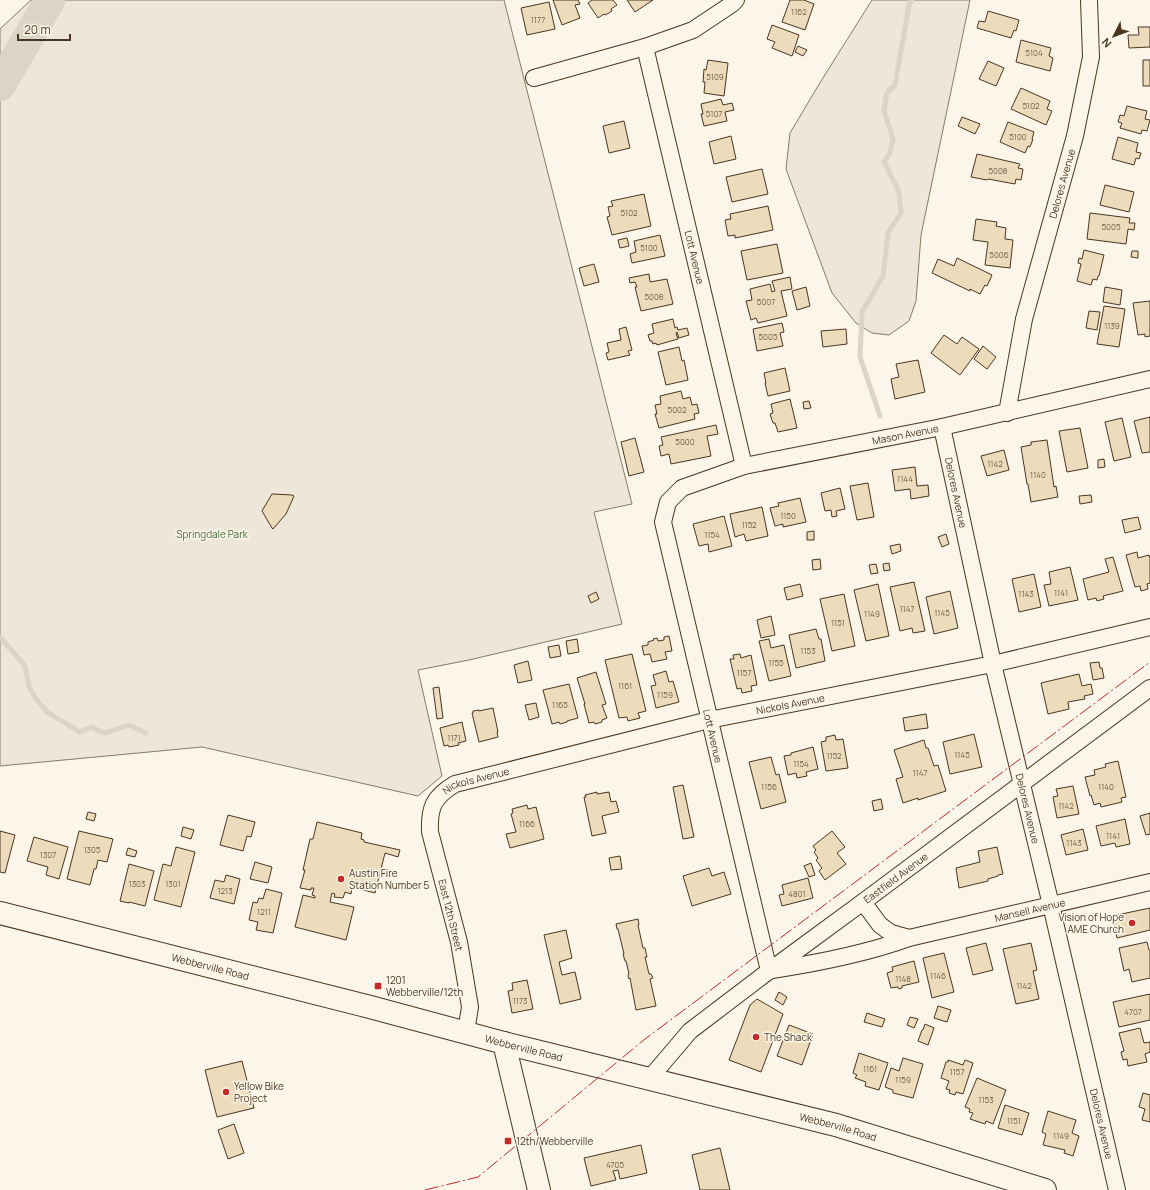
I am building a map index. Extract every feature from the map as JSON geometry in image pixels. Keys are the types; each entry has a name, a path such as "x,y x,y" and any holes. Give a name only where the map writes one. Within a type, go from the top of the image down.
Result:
{"street":[{"path":"534,78 645,47 693,30 736,0"},
{"name":"Delores Avenue","path":"1007,413 1024,319 1075,136 1090,57 1089,0"},
{"name":"Lott Avenue","path":"645,47 744,466"},
{"name":"Mason Avenue","path":"668,502 682,488 744,466 942,427 1150,379"},
{"name":"Delores Avenue","path":"942,427 993,664 1117,1190"},
{"name":"Lott Avenue","path":"668,502 663,522 769,971"},
{"name":"Nickols Avenue","path":"437,799 455,784 709,720 993,664 1150,627"},
{"name":"Eastfield Avenue","path":"650,1078 690,1031 1150,688"},
{"name":"East 12th Street","path":"437,799 431,810 429,819 430,832 462,956 470,1007 466,1032"},
{"name":"Mansell Avenue","path":"769,971 805,965 872,949 909,938 1150,882"},
{"name":"Mansell Avenue","path":"863,902 880,925 891,933 909,938"},
{"name":"Webberville Road","path":"0,913 370,1006 504,1043 836,1125 1045,1190"},
{"path":"504,1043 539,1190"}],"green space":[{"name":"Springdale Park","path":"31,0 504,0 632,504 594,512 622,624 469,660 418,670 442,776 418,796 202,747 0,766 0,29"},
{"path":"872,0 970,0 921,235 916,301 909,321 889,335 872,333 856,323 832,293 786,169 790,133"}],"building":[{"path":"553,0 578,0 580,4 575,5 580,18 562,25"},
{"path":"592,0 613,0 617,5 611,9 612,11 598,18 588,3"},
{"path":"627,0 653,0 635,12"},
{"path":"790,0 804,0 814,4 805,30 782,22"},
{"path":"549,2 555,29 527,35 521,8"},
{"path":"988,11 1019,20 1016,31 1014,30 1011,38 977,28 979,21 985,22"},
{"path":"772,25 799,35 792,56 772,48 775,42 767,39"},
{"path":"1138,27 1150,27 1150,47 1129,48 1128,35 1139,35"},
{"path":"1021,40 1051,48 1049,56 1053,58 1050,71 1016,62"},
{"path":"798,46 807,50 803,56 795,52"},
{"path":"708,60 728,63 724,96 704,93 704,69 706,70"},
{"path":"1143,60 1150,60 1150,86 1143,86"},
{"path":"988,61 1004,68 996,86 979,79"},
{"path":"1021,88 1050,101 1047,109 1052,111 1046,125 1011,109"},
{"path":"721,99 723,105 732,103 734,110 725,112 727,121 704,126 701,114 703,114 701,104"},
{"path":"1127,106 1147,111 1145,119 1150,120 1147,131 1142,130 1141,134 1120,128 1122,123 1118,122 1120,115 1124,116"},
{"path":"962,117 980,124 975,134 958,126"},
{"path":"624,121 630,148 609,153 603,126"},
{"path":"1008,122 1034,132 1030,147 1028,146 1025,153 1000,142"},
{"path":"731,136 736,159 714,164 709,142"},
{"path":"1118,137 1138,143 1136,152 1141,153 1139,159 1136,158 1134,165 1112,159"},
{"path":"977,154 1020,164 1018,168 1023,169 1021,180 1016,179 1015,184 971,177"},
{"path":"762,169 768,194 732,202 726,177"},
{"path":"1105,185 1134,192 1129,212 1100,205"},
{"path":"644,194 651,226 612,235 607,217 610,216 608,207 613,206 611,201"},
{"path":"768,206 773,230 735,238 735,235 728,236 725,220 731,219 730,214"},
{"path":"1090,213 1130,218 1129,223 1135,223 1134,230 1128,229 1126,244 1087,239"},
{"path":"976,219 997,222 996,226 1006,228 1005,239 1013,240 1010,268 985,265 988,242 973,240"},
{"path":"660,235 665,256 632,263 630,254 636,252 634,241"},
{"path":"627,238 629,246 620,248 618,240"},
{"path":"777,244 783,273 747,280 741,251"},
{"path":"1084,250 1104,255 1099,276 1097,280 1093,279 1091,285 1077,281 1081,264 1078,263 1079,258 1082,259"},
{"path":"1132,251 1138,251 1138,258 1131,257"},
{"path":"957,258 992,275 987,286 985,285 980,294 970,289 970,291 932,273 938,259 954,266"},
{"path":"594,264 599,282 584,286 579,268"},
{"path":"649,274 650,282 667,279 673,304 641,311 635,287 637,287 635,282 630,283 629,278"},
{"path":"790,277 792,289 781,291 787,316 758,323 756,318 751,320 746,301 752,300 750,289 770,284 772,292 775,291 772,281"},
{"path":"806,287 810,306 797,310 792,291"},
{"path":"1105,287 1122,290 1120,305 1103,302"},
{"path":"1150,301 1150,336 1145,337 1145,334 1138,335 1133,303"},
{"path":"1104,306 1125,309 1119,347 1097,344"},
{"path":"1089,311 1100,312 1097,330 1086,328"},
{"path":"673,319 675,328 677,327 678,330 687,328 689,335 679,338 677,332 678,339 657,345 656,343 653,344 648,335 654,333 652,324"},
{"path":"782,323 784,332 780,333 783,346 757,351 753,329"},
{"path":"626,327 632,350 628,351 630,355 608,360 606,353 609,352 607,343 621,340 619,329"},
{"path":"846,329 847,344 823,347 821,331"},
{"path":"944,335 957,344 962,337 979,349 960,375 931,353"},
{"path":"983,346 996,357 987,369 974,359"},
{"path":"679,347 682,361 684,360 688,380 666,385 658,352"},
{"path":"918,360 925,392 895,399 891,379 899,377 896,364"},
{"path":"785,368 790,391 768,396 764,373"},
{"path":"681,391 683,399 690,397 692,405 697,404 699,413 694,414 695,419 659,428 655,414 657,414 655,405 661,404 660,396"},
{"path":"790,399 797,428 778,432 770,414 773,413 771,404"},
{"path":"809,401 811,408 804,409 803,402"},
{"path":"1150,417 1150,452 1142,453 1134,421"},
{"path":"1122,418 1131,457 1114,461 1105,422"},
{"path":"716,425 718,434 707,436 711,456 671,464 669,454 661,456 659,446 663,445 661,437"},
{"path":"1080,428 1088,468 1067,472 1059,431"},
{"path":"635,438 644,472 629,476 621,442"},
{"path":"1047,440 1054,487 1056,486 1058,497 1031,502 1021,447 1031,445 1031,442"},
{"path":"1004,450 1009,470 987,476 981,456"},
{"path":"1104,459 1105,467 1098,468 1098,460"},
{"path":"915,467 917,486 928,485 929,496 911,499 910,489 895,491 892,470"},
{"path":"868,483 874,517 857,520 850,486"},
{"path":"840,488 845,509 836,511 837,516 832,517 831,510 825,511 821,493"},
{"path":"272,494 294,496 286,514 273,529 262,511"},
{"path":"1091,495 1092,502 1080,504 1079,496"},
{"path":"800,498 806,522 783,527 783,524 775,526 770,508 779,506 778,503"},
{"path":"762,507 768,536 746,541 744,534 735,537 730,514"},
{"path":"724,516 732,546 709,552 708,544 699,546 693,524"},
{"path":"1138,517 1141,529 1125,533 1122,520"},
{"path":"814,531 814,540 807,540 807,532"},
{"path":"946,534 949,544 942,547 938,537"},
{"path":"900,544 901,551 892,554 890,546"},
{"path":"1137,552 1138,558 1149,555 1150,558 1150,583 1147,584 1148,589 1141,591 1140,586 1135,587 1126,555"},
{"path":"1113,557 1123,591 1103,596 1104,599 1097,601 1096,598 1088,600 1083,579 1109,572 1105,559"},
{"path":"820,559 821,569 813,570 812,560"},
{"path":"889,563 890,570 884,571 883,564"},
{"path":"876,564 878,573 871,574 869,565"},
{"path":"1070,567 1078,600 1049,606 1044,585 1051,584 1049,572"},
{"path":"1034,574 1041,607 1019,612 1012,579"},
{"path":"914,582 925,631 913,633 912,628 900,631 890,587"},
{"path":"800,584 803,596 787,600 784,588"},
{"path":"878,584 889,636 866,641 854,590"},
{"path":"950,591 958,628 934,634 926,597"},
{"path":"596,592 599,599 591,603 588,596"},
{"path":"844,594 855,646 832,651 820,599"},
{"path":"771,616 775,635 761,638 757,620"},
{"path":"816,629 819,639 821,639 825,661 796,668 789,635"},
{"path":"669,636 672,651 665,652 667,659 652,662 650,654 644,655 642,646 648,645 648,642 654,640 653,639 657,638 658,641 664,640 664,637"},
{"path":"577,639 579,652 568,654 566,641"},
{"path":"769,639 771,648 784,645 791,676 769,681 759,641"},
{"path":"559,645 561,656 550,658 548,647"},
{"path":"632,654 646,711 638,713 640,718 628,721 627,717 619,718 605,660"},
{"path":"740,654 741,658 751,655 757,685 751,686 752,691 742,693 741,688 737,689 730,659 734,659 733,655"},
{"path":"528,661 532,680 518,683 514,665"},
{"path":"1099,662 1104,678 1093,680 1090,663"},
{"path":"666,671 669,682 673,681 679,702 656,708 651,686 656,685 653,675"},
{"path":"596,672 606,704 602,705 607,718 602,720 602,722 595,724 594,722 589,723 577,678"},
{"path":"1079,674 1082,686 1091,684 1093,694 1084,696 1085,699 1068,702 1069,709 1048,714 1041,683"},
{"path":"569,684 578,718 560,724 559,722 552,724 543,690"},
{"path":"439,687 443,718 437,719 433,688"},
{"path":"536,703 539,717 529,720 525,705"},
{"path":"493,708 498,737 479,742 472,713 473,711"},
{"path":"926,714 928,728 905,731 903,718"},
{"path":"462,722 466,741 458,743 459,745 449,747 448,745 444,746 440,728"},
{"path":"974,734 982,767 950,774 943,742"},
{"path":"835,735 836,740 843,739 848,768 826,771 821,742 826,741 826,737"},
{"path":"924,740 934,766 938,765 946,791 903,803 896,779 903,777 894,750"},
{"path":"813,747 818,769 806,772 807,776 797,778 796,773 788,775 784,756"},
{"path":"771,757 776,775 779,774 786,802 761,809 749,762"},
{"path":"1118,761 1126,797 1121,798 1122,802 1101,807 1100,803 1094,805 1085,777 1095,775 1094,770 1106,767 1105,764"},
{"path":"683,785 694,837 683,839 673,787"},
{"path":"1073,786 1079,814 1057,818 1053,797 1058,796 1056,789"},
{"path":"597,792 597,794 609,792 611,802 616,801 619,812 602,816 606,833 592,836 584,797 586,797 585,795"},
{"path":"881,799 883,809 874,811 872,801"},
{"path":"527,805 528,809 536,807 544,839 510,848 506,834 516,832 511,814 513,813 512,809"},
{"path":"88,812 96,814 94,821 86,819"},
{"path":"1150,813 1150,834 1146,835 1140,816"},
{"path":"228,815 255,822 251,837 247,836 243,851 220,845"},
{"path":"1125,819 1130,844 1116,847 1115,843 1101,846 1096,826"},
{"name":"Austin Fire Station Number 5","path":"317,822 362,833 361,839 364,840 364,842 400,850 398,857 385,853 375,893 352,887 351,894 345,892 343,898 334,897 335,894 332,893 330,902 354,907 346,940 295,927 303,895 315,898 315,896 312,895 314,888 311,888 311,890 300,888 305,870 303,870 310,839 313,839"},
{"path":"183,827 194,830 191,839 181,836"},
{"path":"1083,829 1088,850 1066,855 1061,835"},
{"path":"0,831 15,835 5,873 0,872"},
{"path":"79,831 113,839 107,862 98,860 90,885 67,879"},
{"path":"832,831 845,847 837,853 846,864 825,880 819,871 822,868 816,860 818,858 814,852 816,850 813,846"},
{"path":"34,837 68,847 59,879 46,875 48,867 27,861"},
{"path":"176,847 195,852 181,907 154,900 163,864 171,866"},
{"path":"997,847 1003,874 988,879 988,881 959,888 956,868 980,862 978,851"},
{"path":"128,848 137,851 135,857 126,855"},
{"path":"620,856 622,869 611,870 609,858"},
{"path":"255,862 272,867 268,883 250,879"},
{"path":"811,863 815,875 809,877 804,866"},
{"path":"129,864 154,871 145,906 120,901"},
{"path":"709,868 712,876 724,872 731,894 692,906 683,876"},
{"path":"226,875 240,879 234,904 210,898 215,880 224,882"},
{"path":"808,878 813,898 782,906 779,895 784,894 782,885"},
{"path":"266,889 282,893 273,933 256,930 258,922 249,920 253,902 257,903 259,898 263,899"},
{"name":"Vision of Hope AME Church","path":"1150,908 1150,930 1117,938 1112,916"},
{"path":"638,919 643,948 645,948 647,957 645,957 649,974 651,974 653,978 650,979 656,1006 636,1010 630,978 629,979 626,961 616,924"},
{"path":"566,930 572,958 559,962 562,975 575,972 581,999 560,1004 544,935"},
{"path":"1147,942 1150,950 1150,978 1132,982 1129,969 1124,971 1119,948"},
{"path":"986,943 993,970 973,975 966,948"},
{"path":"1031,943 1037,970 1033,971 1039,999 1016,1004 1003,949"},
{"path":"944,953 954,992 932,998 923,958"},
{"path":"914,961 919,982 902,986 902,988 899,989 898,987 891,988 887,973 893,971 892,967"},
{"path":"527,980 533,1009 512,1013 508,991 513,990 512,983"},
{"path":"779,992 787,997 783,1005 775,1000"},
{"path":"1150,994 1150,1020 1119,1027 1113,1002"},
{"name":"The Shack","path":"757,999 783,1014 761,1072 729,1060 750,1005"},
{"path":"938,1006 951,1010 947,1022 934,1018"},
{"path":"867,1013 885,1019 882,1027 864,1022"},
{"path":"910,1017 918,1019 914,1028 907,1025"},
{"path":"925,1024 934,1028 928,1045 918,1041"},
{"path":"789,1025 813,1034 802,1065 777,1056"},
{"path":"1140,1028 1144,1043 1150,1042 1150,1052 1145,1054 1147,1062 1128,1066 1127,1059 1123,1060 1121,1052 1124,1051 1119,1033"},
{"path":"859,1053 888,1063 879,1090 865,1086 866,1082 855,1078 857,1075 853,1073"},
{"path":"903,1058 923,1064 913,1098 893,1093 893,1090 885,1087 891,1068 899,1071"},
{"path":"948,1060 963,1065 965,1060 973,1063 963,1094 956,1092 955,1095 949,1093 950,1090 946,1089 949,1081 941,1078"},
{"path":"242,1061 254,1108 217,1117 205,1070"},
{"path":"977,1078 1006,1090 993,1124 986,1121 985,1124 970,1119 973,1113 969,1112 970,1109 965,1107"},
{"path":"1143,1093 1150,1095 1150,1122 1142,1120 1145,1109 1139,1107"},
{"path":"1005,1105 1029,1113 1022,1135 998,1128"},
{"path":"1048,1111 1076,1120 1072,1133 1079,1136 1073,1156 1064,1153 1065,1150 1043,1145 1046,1134 1042,1132"},
{"path":"234,1124 244,1153 228,1159 218,1130"},
{"path":"641,1145 647,1173 620,1179 618,1170 613,1171 616,1180 591,1186 584,1158"},
{"path":"720,1148 730,1190 700,1190 692,1155"}],"waterway":[{"path":"0,86 50,0"},
{"path":"880,416 860,357 862,312 883,276 888,233 901,213 899,192 884,162 890,153 893,139 884,110 887,92 895,85 909,5 912,0"},
{"path":"0,637 25,666 29,687 36,699 47,712 80,732 91,727 104,733 129,725 146,733"}],"power":[{"path":"425,1190 478,1177 645,1039 1150,662"}],"place":[{"name":"Austin Fire Station Number 5","path":"341,879"},
{"name":"Vision of Hope AME Church","path":"1132,923"},
{"name":"1201 Webberville/12th","path":"378,986"},
{"name":"The Shack","path":"756,1037"},
{"name":"Yellow Bike Project","path":"226,1092"},
{"name":"12th/Webberville","path":"508,1141"}]}
